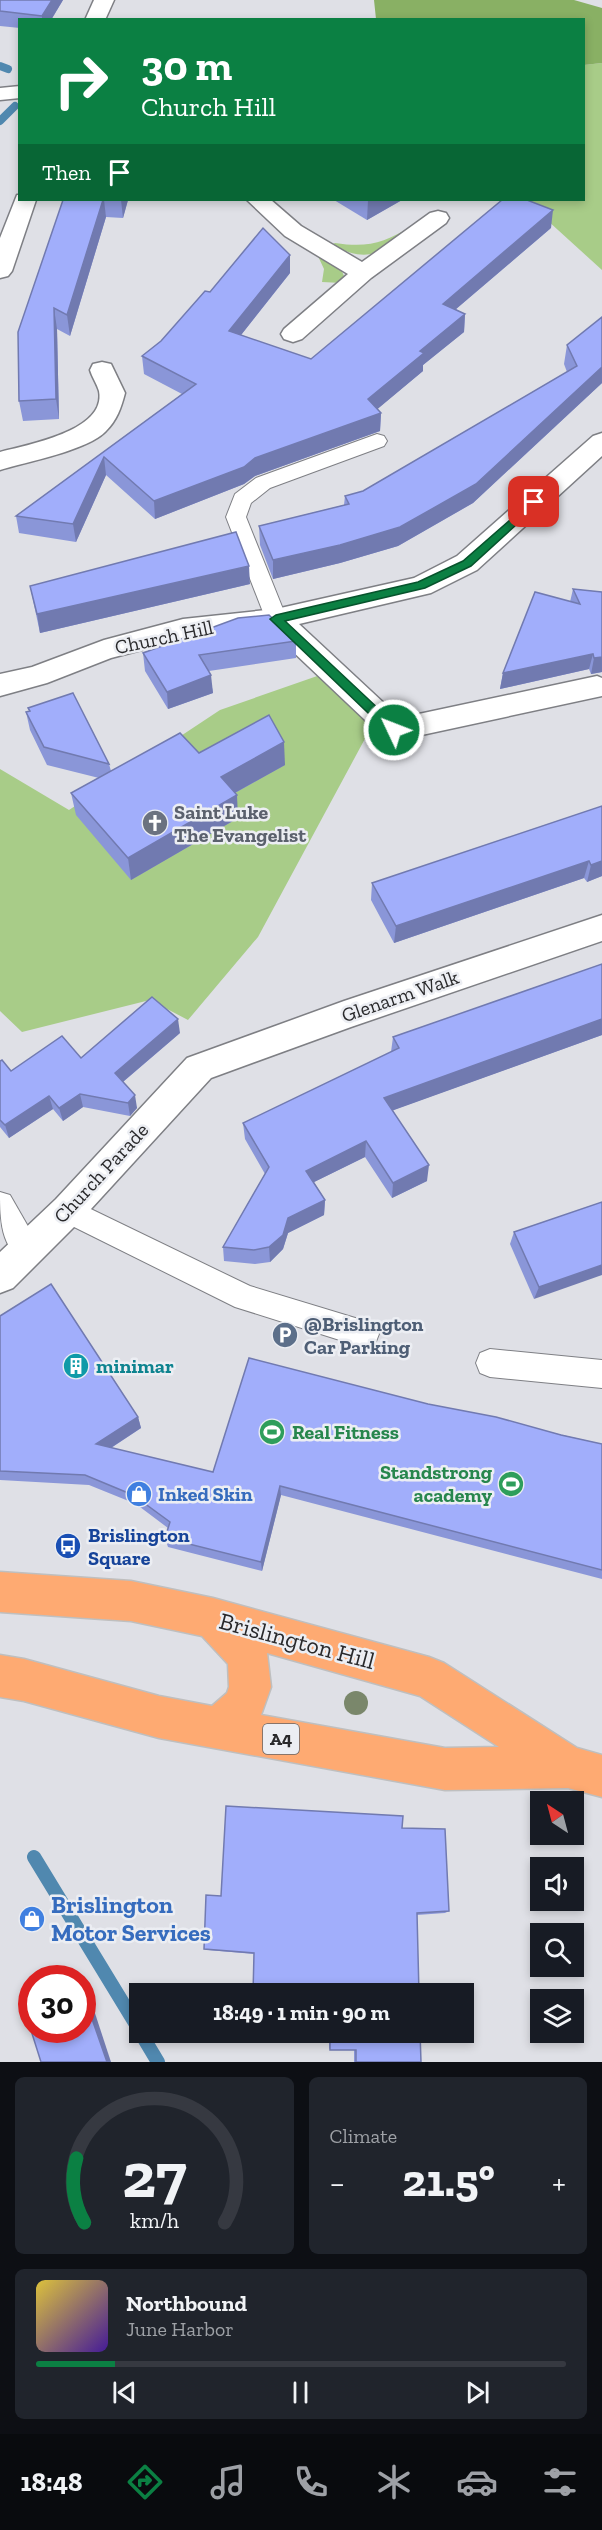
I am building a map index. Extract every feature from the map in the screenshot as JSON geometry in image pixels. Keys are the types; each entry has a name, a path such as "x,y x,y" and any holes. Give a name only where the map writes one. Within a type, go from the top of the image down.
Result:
{"highway":[{"name":"Brislington Hill","path":"0,1592 131,1601 213,1618 429,1678 585,1771"},
{"path":"213,1618 248,1656 250,1687 243,1707 218,1728"},
{"name":"Brislington Hill","path":"0,1676 24,1680 159,1717 445,1769 585,1771"}],"street":[{"path":"96,18 104,0"},
{"path":"0,94 18,92"},
{"path":"0,271 25,201"},
{"path":"259,201 293,231 363,273"},
{"path":"293,334 363,273 438,218"},
{"path":"0,461 71,441 96,427 106,412 112,393 102,370"},
{"name":"Church Hill","path":"0,685 37,676 104,650 183,629 276,619 421,585 467,563 602,442"},
{"path":"276,619 394,730 597,687"},
{"name":"Glenarm Walk","path":"199,1068 344,1015 602,927"},
{"name":"Church Parade","path":"0,1276 68,1210 199,1068"}],"lane":[{"path":"276,619 236,517 242,499 263,483 376,441"},
{"path":"0,1204 27,1249"},
{"path":"68,1210 245,1298 365,1334"},
{"path":"490,1363 602,1374"}],"green space":[{"path":"374,0 574,0 602,8 602,63 585,65 585,18 376,18"},
{"path":"602,63 602,270 526,201 585,201 585,65"},
{"path":"412,226 383,249 367,255 345,251 331,245 335,243 357,245 375,243 393,237"},
{"path":"317,254 339,265 344,276 342,283 322,282 324,269"},
{"path":"323,674 374,722 258,937 188,1020 150,1000 22,1032 0,1011 0,769 69,810 220,710"}],"building":[{"path":"0,0 52,0 42,16 0,11"},
{"path":"63,201 103,201 67,315 54,308 56,399 19,401 18,332"},
{"path":"501,201 530,201 553,210 443,304 465,314 420,351 424,353 368,399 381,413 255,458 244,467 154,501 104,457 73,524 16,516 196,384 142,356 161,341 205,291 210,292 263,228 290,255 229,331 311,359"},
{"path":"602,317 602,367 476,484 400,527 340,545 273,560 259,526 349,504 345,496 363,491 577,366 567,345"},
{"path":"236,532 249,566 37,614 30,586"},
{"path":"573,589 602,592 602,657 594,658 593,654 503,673 535,592 580,604"},
{"path":"269,615 296,641 199,655 211,675 167,692 143,653 238,618"},
{"path":"73,693 109,764 44,747 26,712 30,711 28,708"},
{"path":"269,715 284,742 221,777 237,795 128,858 71,793 180,733 199,753"},
{"path":"602,806 602,861 591,865 589,861 396,926 372,883"},
{"path":"602,964 602,1019 384,1098 429,1165 393,1183 366,1141 306,1171 325,1200 288,1218 283,1235 269,1247 254,1250 223,1247 269,1167 243,1123 399,1048 393,1037"},
{"path":"152,997 178,1019 115,1073 135,1095 128,1103 80,1094 59,1108 49,1096 5,1125 0,1120 0,1061 2,1060 11,1071 62,1036 81,1058"},
{"path":"602,1202 602,1265 539,1287 514,1232"},
{"path":"51,1284 138,1417 96,1444 213,1472 249,1358 428,1404 496,1417 602,1444 602,1570 280,1486 261,1562 165,1538 170,1522 133,1495 85,1475 0,1471 0,1316"},
{"path":"226,1806 403,1816 402,1828 445,1829 449,1911 417,1913 419,1983 253,1983 254,1953 204,1949 206,1895 221,1896"},
{"path":"96,2030 107,2062 41,2062 35,2043 96,2043"},
{"path":"330,2043 420,2043 421,2062 356,2062 356,2050 330,2050"}],"waterway":[{"path":"0,66 8,69"},
{"path":"0,121 15,106"},
{"path":"34,1857 129,2013"},
{"path":"147,2043 158,2062"}],"place":[{"name":"Saint Luke The Evangelist","path":"155,823"},
{"name":"@Brislington Car Parking","path":"285,1335"},
{"name":"minimar","path":"76,1366"},
{"name":"Real Fitness","path":"272,1432"},
{"name":"Standstrong academy","path":"511,1484"},
{"name":"Inked Skin","path":"139,1494"},
{"name":"Brislington Square","path":"68,1546"},
{"name":"Brislington Motor Services","path":"32,1919"}],"route":[{"path":"394,730 276,619 421,585 467,563 534,502"}]}
